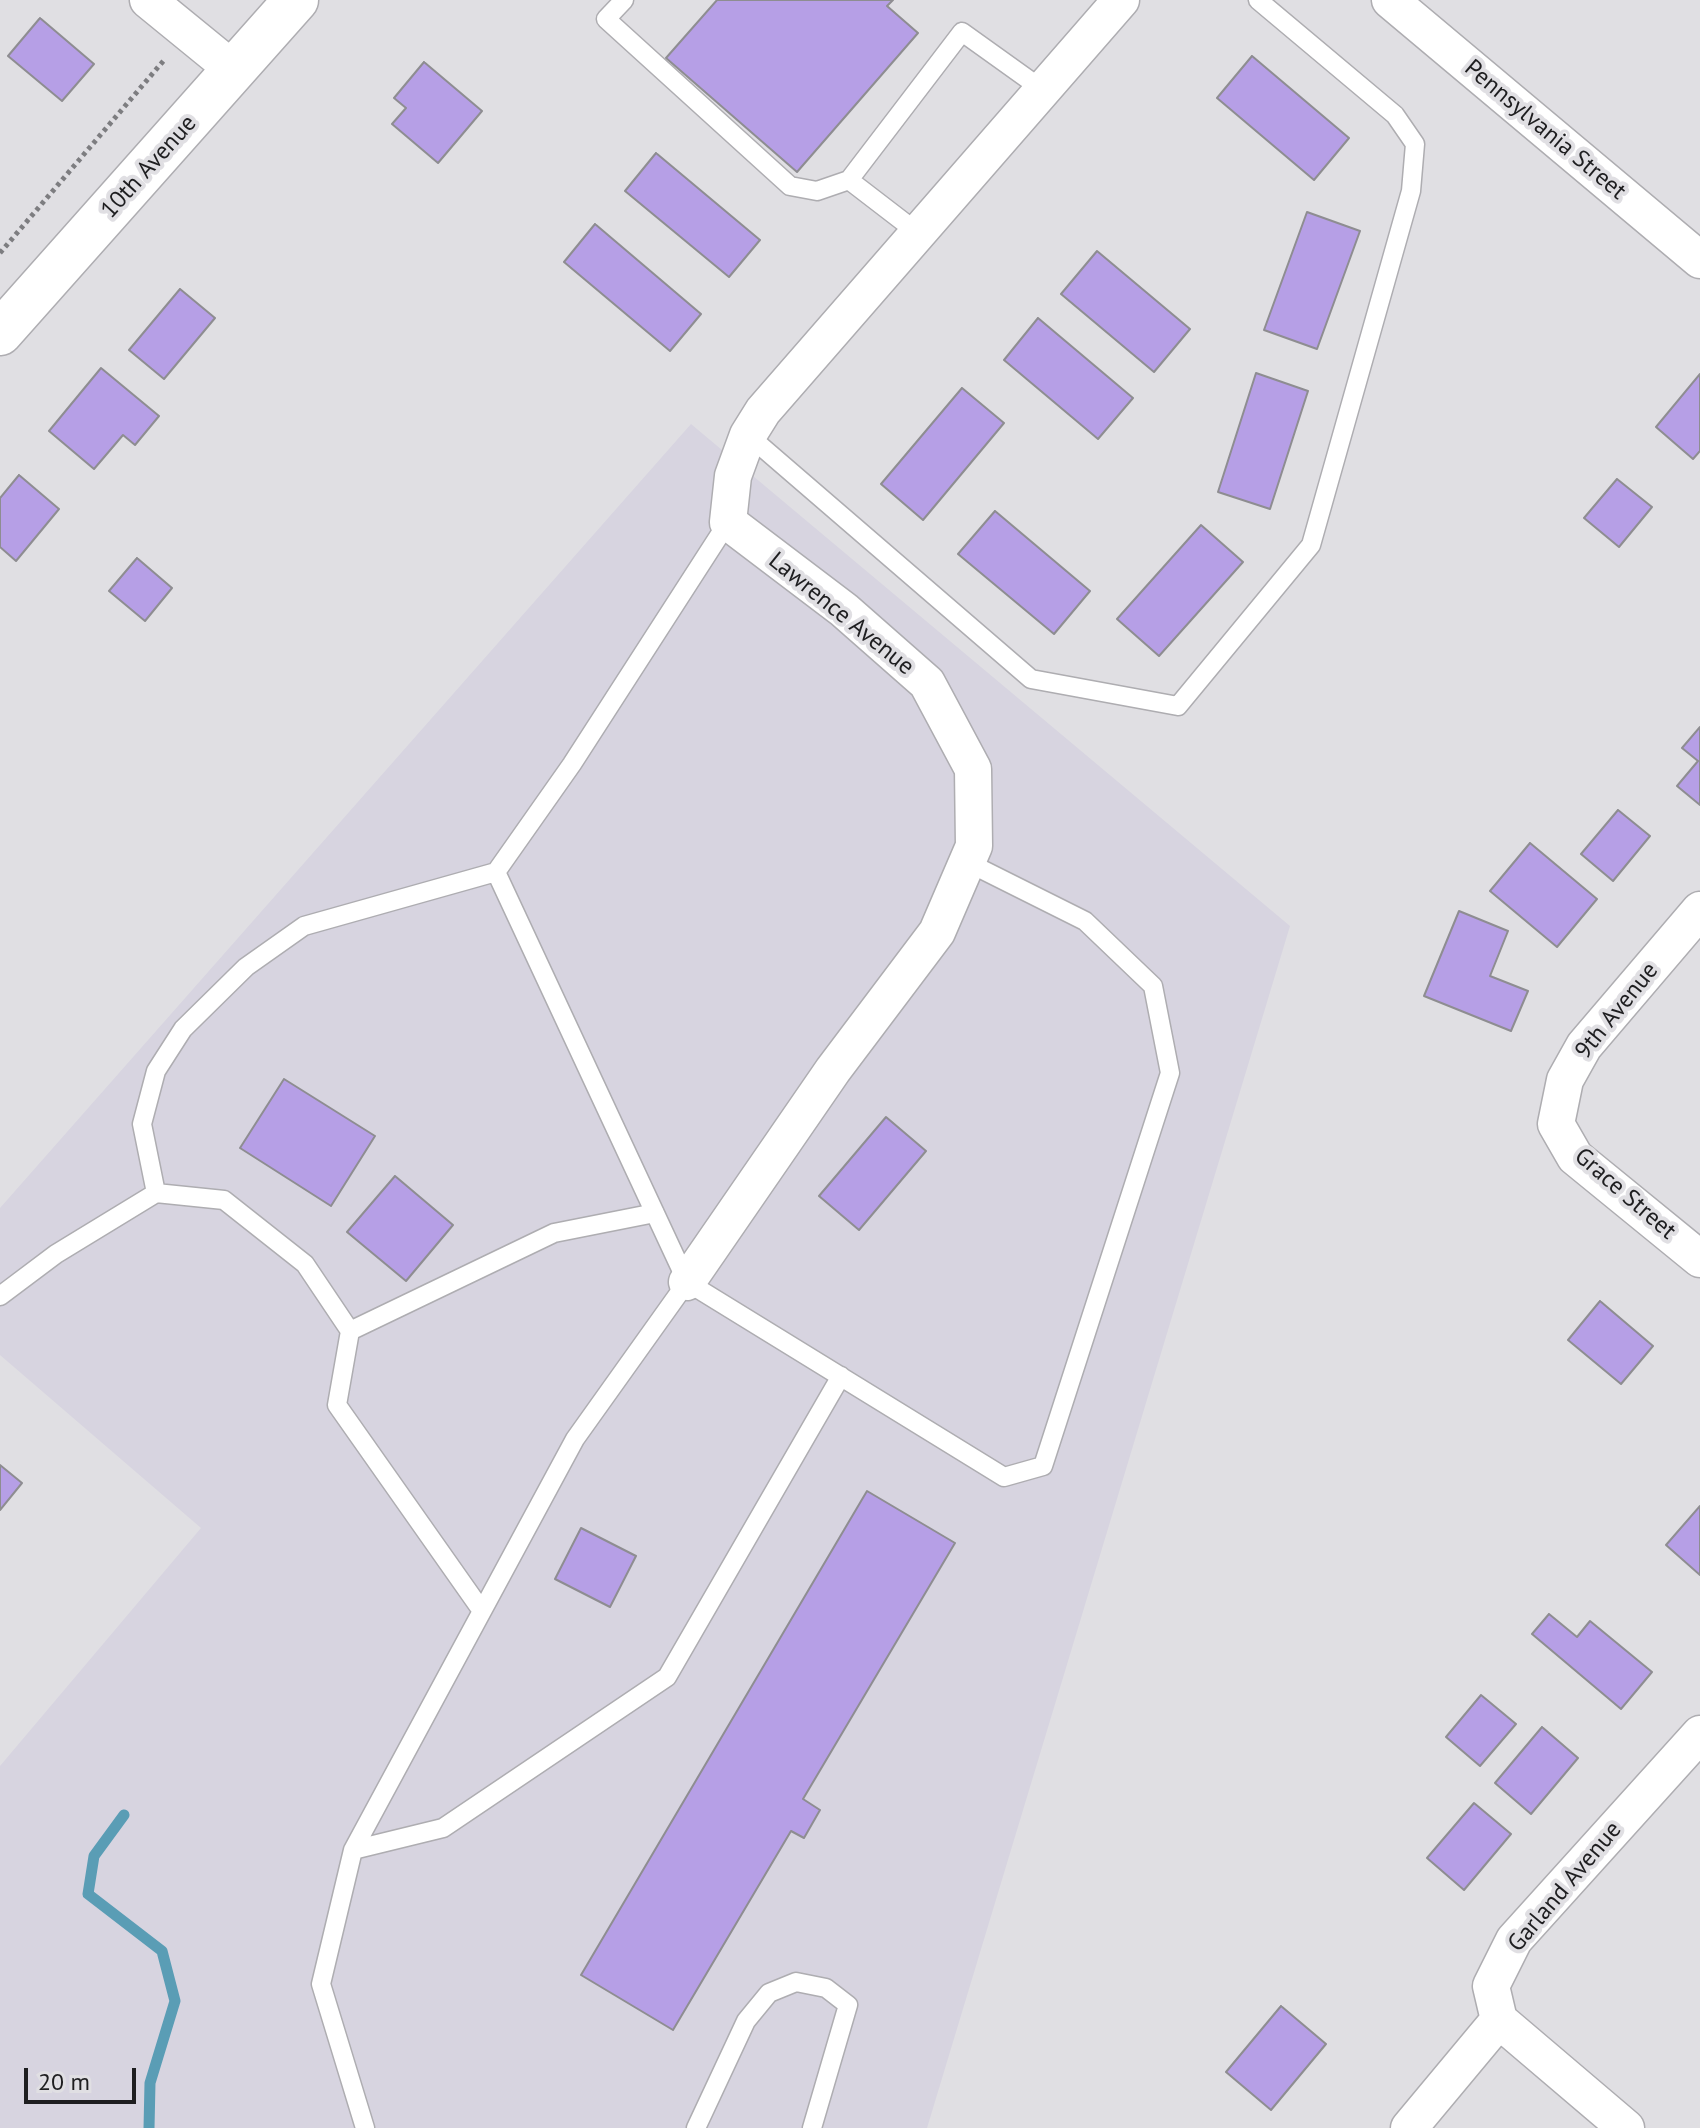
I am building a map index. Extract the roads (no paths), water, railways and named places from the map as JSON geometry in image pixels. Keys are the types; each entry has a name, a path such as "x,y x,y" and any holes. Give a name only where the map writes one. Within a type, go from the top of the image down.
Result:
{"street":[{"path":"148,0 235,71"},
{"name":"10th Avenue","path":"0,333 296,0"},
{"path":"728,522 733,476 748,435 763,411 1121,0"},
{"name":"Pennsylvania Street","path":"1390,0 1700,260"},
{"name":"Lawrence Avenue","path":"687,1282 833,1070 937,932 974,846 973,769 927,683 844,610 728,522"},
{"name":"9th Avenue","path":"1556,1124 1565,1080 1584,1046 1700,910"},
{"name":"Grace Street","path":"1556,1124 1575,1157 1700,1259"},
{"name":"Garland Avenue","path":"1499,2020 1491,1986 1514,1940 1700,1734"},
{"path":"1409,2128 1499,2020 1626,2128"}],"lane":[{"path":"624,0 606,19 790,186 817,191 849,180 962,32 1043,90"},
{"path":"748,435 1031,679 1178,706 1311,545 1411,191 1415,144 1395,115 1258,0"},
{"path":"849,180 918,233"},
{"path":"156,1193 142,1124 156,1071 183,1029 246,967 304,926 496,872 572,764 728,522"},
{"path":"496,872 687,1282 1004,1477 1043,1466 1170,1073 1153,986 1085,921 967,862"},
{"path":"0,1296 56,1254 156,1193 224,1200 305,1264 350,1331 337,1405 482,1611"},
{"path":"350,1331 554,1233 655,1213"},
{"path":"365,2128 321,1984 353,1850 575,1439 687,1282"},
{"path":"353,1850 443,1828 667,1677 841,1376"},
{"path":"696,2128 746,2021 769,1993 796,1982 826,1988 848,2005 812,2128"}],"waterway":[{"path":"124,1815 94,1856 88,1894 162,1951 175,2001 150,2083 149,2128"}]}
